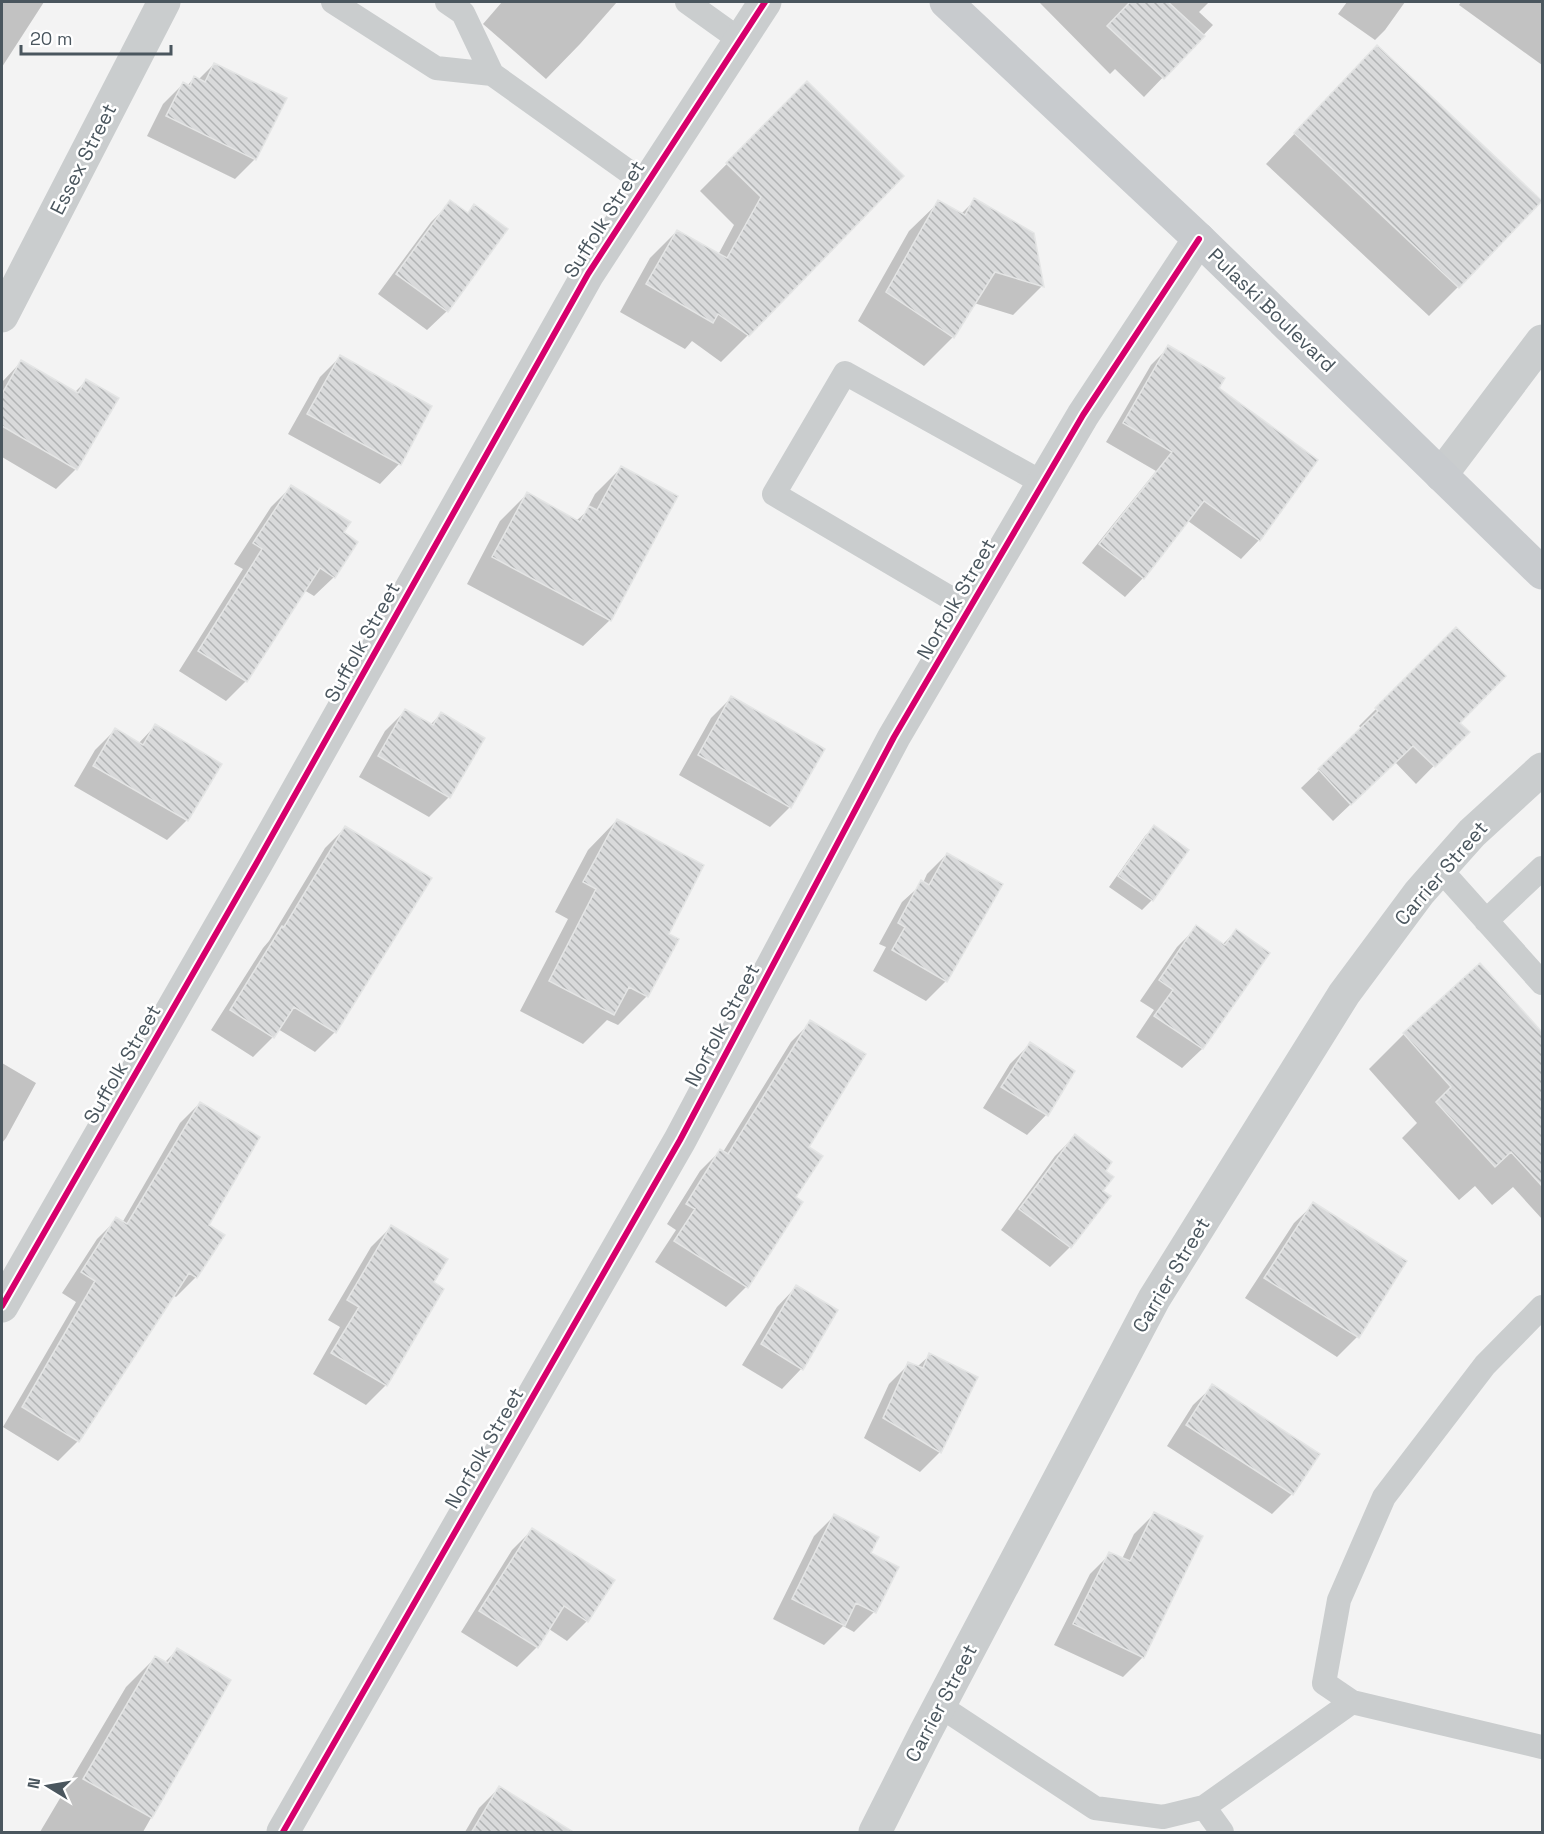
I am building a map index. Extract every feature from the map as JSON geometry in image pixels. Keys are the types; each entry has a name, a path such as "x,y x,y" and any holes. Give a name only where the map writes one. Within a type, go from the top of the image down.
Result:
{"main road":[{"name":"Pulaski Boulevard","path":"946,2 1199,239 1542,573"}],"street":[{"name":"Essex Street","path":"2,316 164,2"},
{"name":"Suffolk Street","path":"2,1306 256,864 588,274 765,2"},
{"name":"Norfolk Street","path":"283,1833 680,1140 894,737 1083,415 1199,239"},
{"path":"1441,475 1542,341"},
{"name":"Carrier Street","path":"875,1833 1154,1299 1344,994 1419,893 1440,869 1472,833 1542,769"}],"lane":[{"path":"333,2 436,68 492,74"},
{"path":"447,2 463,13 492,74 646,184"},
{"path":"687,2 740,40"},
{"path":"969,609 774,494 780,483 845,373 1043,483"},
{"path":"1486,921 1542,868"},
{"path":"1440,869 1542,983"},
{"path":"1542,1306 1485,1365 1384,1497 1339,1600 1324,1683 1352,1702 1542,1747"},
{"path":"940,1706 1095,1808 1163,1817 1204,1807 1352,1702"},
{"path":"1204,1807 1222,1833"}],"building":[{"path":"1130,2 1168,2 1205,36 1164,79 1107,26"},
{"path":"1377,45 1542,201 1459,288 1294,133"},
{"path":"214,63 287,98 256,160 166,116 183,82 190,86 194,76 205,82"},
{"path":"807,81 904,176 749,336 718,314 713,323 646,284 677,230 727,258 761,197 726,163"},
{"path":"974,198 1034,233 1044,287 995,272 954,338 886,292 938,200 965,215"},
{"path":"450,200 468,213 474,204 508,229 448,312 396,274"},
{"path":"1168,345 1225,378 1219,388 1318,460 1260,541 1204,501 1144,579 1099,544 1172,452 1123,423"},
{"path":"340,355 432,406 401,465 307,414"},
{"path":"21,360 78,393 86,379 119,398 77,470 2,426 2,394"},
{"path":"621,466 678,496 611,621 492,557 527,492 580,522 589,506 597,510"},
{"path":"291,485 351,522 344,532 358,542 335,578 320,568 247,682 198,651 262,549 253,543"},
{"path":"1456,627 1506,676 1460,723 1470,732 1435,767 1413,746 1351,805 1318,769 1378,711 1375,708"},
{"path":"731,696 825,749 791,808 698,755"},
{"path":"405,709 433,725 441,712 485,738 450,798 378,756"},
{"path":"155,724 222,764 188,821 93,766 115,728 143,745"},
{"path":"617,819 704,865 669,934 679,939 648,997 629,987 614,1015 549,981 596,889 583,882"},
{"path":"1154,825 1189,850 1153,901 1118,876"},
{"path":"345,826 432,878 336,1033 294,1007 274,1038 230,1010 282,926 284,927"},
{"path":"947,853 1003,884 947,982 892,950 905,927 898,923 921,880 929,885"},
{"path":"1196,925 1225,945 1236,929 1270,953 1203,1049 1154,1016 1173,990 1159,980"},
{"path":"1480,963 1542,1032 1542,1186 1511,1152 1495,1167 1436,1102 1451,1087 1403,1033"},
{"path":"810,1020 866,1054 809,1147 823,1156 796,1197 803,1202 748,1288 674,1241 695,1209 686,1204 720,1149 728,1154"},
{"path":"1030,1042 1075,1071 1048,1116 1001,1087"},
{"path":"200,1102 260,1137 209,1225 225,1235 197,1278 189,1273 79,1442 22,1407 95,1281 81,1272 116,1217 127,1224"},
{"path":"1075,1134 1112,1162 1106,1171 1114,1177 1103,1191 1111,1196 1071,1248 1019,1209"},
{"path":"1313,1202 1407,1261 1359,1338 1264,1278"},
{"path":"391,1225 448,1259 434,1282 444,1289 387,1386 331,1353 359,1307 347,1300"},
{"path":"796,1285 838,1310 803,1370 761,1344"},
{"path":"929,1353 978,1377 941,1453 883,1418 908,1362 923,1368"},
{"path":"1212,1384 1320,1454 1293,1495 1186,1425"},
{"path":"1154,1512 1203,1536 1144,1658 1073,1624 1109,1552 1130,1561"},
{"path":"834,1514 879,1537 871,1553 899,1567 876,1613 856,1603 845,1626 792,1599"},
{"path":"532,1528 615,1580 588,1622 564,1606 538,1648 479,1611"},
{"path":"177,1648 231,1680 152,1818 83,1779 155,1656 168,1663"},
{"path":"499,1786 575,1833 471,1833"}],"cycle path":[{"path":"2,1306 256,864 588,274 765,2"},
{"path":"283,1832 680,1140 894,737 1083,415 1199,239"}]}
